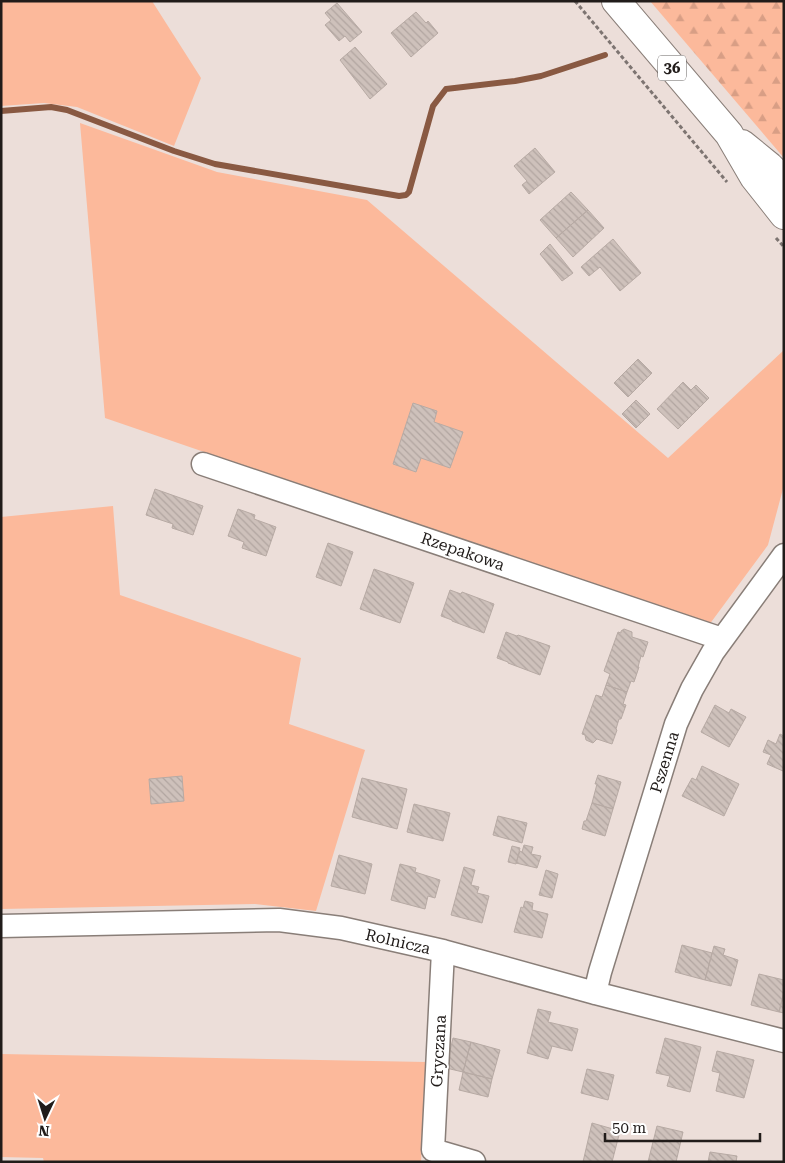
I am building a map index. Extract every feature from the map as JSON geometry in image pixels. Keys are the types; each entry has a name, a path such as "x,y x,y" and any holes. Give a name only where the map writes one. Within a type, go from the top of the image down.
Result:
{"main road":[{"name":"36","path":"616,1 729,134 754,177 777,224"},
{"name":"36","path":"729,134 769,166 784,181"}],"street":[{"name":"Rzepakowa","path":"203,464 722,639"},
{"name":"Pszenna","path":"595,993 676,724 692,689 713,652 784,555"},
{"name":"Rolnicza","path":"1,926 279,920 341,928 443,951 595,993 784,1041"},
{"name":"Gryczana","path":"443,951 433,1150 474,1162"}],"path":[{"path":"575,1 728,183"},
{"path":"777,224 784,247"}],"green space":[{"path":"1,1 152,1 201,78 174,146 77,107 44,103 1,106"},
{"path":"650,1 784,1 784,158"},
{"path":"80,123 217,172 367,200 668,458 784,350 784,485 768,545 709,625 105,418"},
{"path":"113,506 120,595 301,658 289,724 365,750 316,911 255,904 1,909 1,517"},
{"path":"1,1054 426,1062 421,1162 44,1162 43,1158 1,1157"}],"building":[{"path":"337,3 362,32 350,42 345,36 339,41 325,25 331,20 325,13"},
{"path":"416,12 426,23 428,21 438,33 411,57 391,33"},
{"path":"355,47 387,84 370,99 340,60"},
{"path":"535,148 555,172 529,194 522,185 527,181 514,166"},
{"path":"571,192 588,210 556,238 540,220"},
{"path":"588,210 604,228 573,257 556,238"},
{"path":"613,239 641,273 620,291 600,267 589,276 581,267"},
{"path":"550,244 573,273 562,281 540,254"},
{"path":"638,359 652,373 628,397 614,383"},
{"path":"683,382 691,390 696,385 709,398 678,429 657,409"},
{"path":"636,400 650,414 636,428 622,414"},
{"path":"413,403 437,411 434,422 463,432 450,468 421,458 416,472 393,464"},
{"path":"155,489 203,506 193,535 172,528 173,524 146,515"},
{"path":"238,509 255,515 254,519 276,527 266,556 242,548 244,542 228,536"},
{"path":"328,543 353,552 341,586 316,577"},
{"path":"374,569 414,583 400,623 360,609"},
{"path":"450,590 461,594 462,592 494,604 484,633 441,616"},
{"path":"624,629 632,632 632,637 648,642 643,657 641,656 634,682 631,681 627,692 606,685 610,674 604,671 618,632 621,633"},
{"path":"506,632 550,646 540,675 497,658"},
{"path":"606,685 627,692 623,704 626,705 621,719 619,719 612,744 597,739 593,743 586,740 585,735 582,734 596,695 602,697"},
{"path":"715,705 729,713 731,709 746,717 729,747 701,732"},
{"path":"780,734 784,736 783,771 767,764 771,755 763,752 768,740 776,744"},
{"path":"702,766 739,784 724,816 682,796 692,778 696,780"},
{"path":"598,775 621,782 613,809 592,803"},
{"path":"182,776 184,801 151,804 149,779"},
{"path":"362,778 407,789 397,829 352,817"},
{"path":"592,803 613,809 605,836 582,829"},
{"path":"414,804 450,813 443,841 407,832"},
{"path":"498,816 527,823 522,843 493,835"},
{"path":"524,845 533,847 531,854 541,856 537,868 516,863"},
{"path":"512,846 520,848 516,864 508,862"},
{"path":"339,855 372,864 365,894 331,886"},
{"path":"400,864 416,868 415,872 440,880 435,898 428,896 425,909 391,900"},
{"path":"464,867 475,870 471,885 479,887 477,893 489,896 482,923 451,915"},
{"path":"546,870 558,874 552,898 539,895"},
{"path":"525,901 533,903 532,910 548,914 542,938 514,932 521,907 523,908"},
{"path":"682,945 712,953 705,980 675,972"},
{"path":"714,946 725,949 723,955 738,960 731,986 705,980"},
{"path":"759,974 784,980 784,992 779,1012 751,1005"},
{"path":"784,992 784,1013 779,1012"},
{"path":"538,1009 551,1012 548,1022 578,1029 572,1051 552,1046 548,1059 527,1053"},
{"path":"453,1038 471,1042 463,1072 446,1068"},
{"path":"665,1038 701,1047 690,1092 667,1086 670,1076 656,1073"},
{"path":"471,1042 500,1050 492,1079 463,1072"},
{"path":"717,1051 754,1060 744,1098 716,1091 720,1073 712,1071"},
{"path":"587,1069 614,1075 608,1100 581,1093"},
{"path":"463,1072 492,1079 488,1097 459,1090"},
{"path":"592,1123 620,1131 612,1162 583,1162"},
{"path":"657,1126 683,1132 676,1162 648,1162"},
{"path":"710,1152 737,1156 736,1162 708,1162"}],"waterway":[{"path":"1,111 51,107 67,110 174,151 215,164 399,196 406,195 409,192 433,106 446,89 541,76 605,55"}]}
